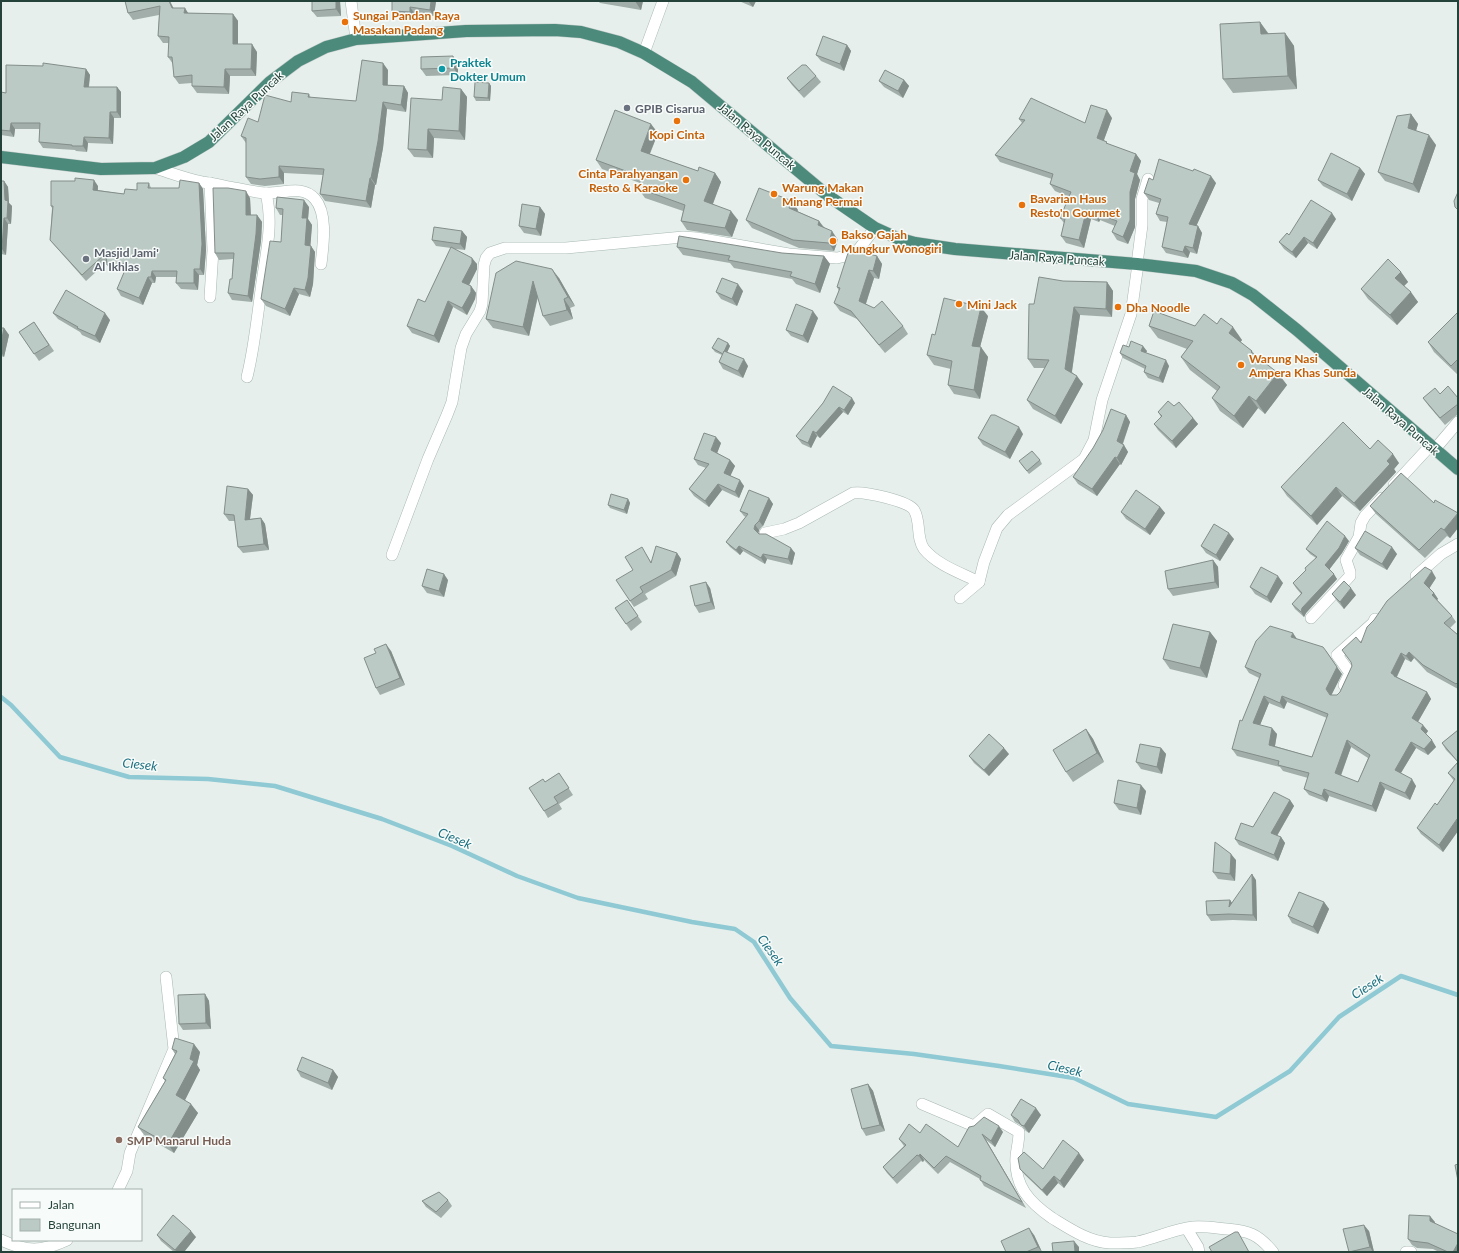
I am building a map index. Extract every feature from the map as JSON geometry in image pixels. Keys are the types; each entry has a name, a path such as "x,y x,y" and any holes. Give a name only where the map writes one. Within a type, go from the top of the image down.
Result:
{"highway":[{"name":"Jalan Raya Puncak","path":"1,157 101,169 155,168 184,157 209,142 270,82 298,61 326,47 356,39 466,31 555,30 581,32 610,39 644,53 692,82 827,195 875,228 897,238 914,243 955,249 1138,264 1196,271 1232,283 1253,295 1297,330 1458,469"}],"street":[{"path":"351,1 356,39"},
{"path":"644,53 663,1"},
{"path":"155,168 201,182 266,193 304,191 316,199 321,210 324,226 321,264"},
{"path":"960,598 979,582 984,562 997,528 1008,515 1084,459 1094,440 1102,400 1131,314 1142,225 1142,200 1148,179"},
{"path":"210,183 213,250 210,297"},
{"path":"247,377 263,272 270,239 270,212 266,193"},
{"path":"392,555 428,459 452,402 461,348 466,334 480,311 482,304 484,265 486,258 490,253 505,248 566,248 683,237 789,254 837,258 855,254 875,228"},
{"path":"1311,618 1350,576 1346,560 1358,538 1361,523 1365,516 1458,422"},
{"path":"765,533 784,529 799,523 853,493 858,492 887,498 909,506 914,511 920,541 930,555 940,562 979,582"},
{"path":"1410,581 1441,554 1458,544"},
{"path":"1338,695 1350,673 1337,655 1372,623 1383,608"},
{"path":"118,1189 127,1171 135,1141 174,1049 166,977"},
{"path":"922,1104 974,1126 988,1114 1019,1132 1016,1156 1018,1179 1023,1191 1045,1213 1076,1233 1097,1241 1109,1243 1136,1242 1187,1229 1204,1227 1241,1230 1252,1233 1266,1242 1273,1252"},
{"path":"1187,1229 1198,1247 1199,1252"},
{"path":"1,1240 16,1247 31,1249 49,1247 64,1241"},
{"path":"1406,1252 1411,1252"}],"building":[{"path":"125,1 169,1 172,8 185,8 184,13 233,14 233,44 252,44 251,69 225,69 224,87 192,86 192,75 174,77 172,57 168,57 169,37 158,36 160,6 128,13"},
{"path":"312,1 336,1 336,9 312,11"},
{"path":"392,1 431,1 430,10 410,7 410,12 392,11"},
{"path":"1260,22 1261,34 1285,33 1288,76 1223,79 1220,24"},
{"path":"823,36 847,45 840,64 816,55"},
{"path":"453,56 454,68 421,69 421,57"},
{"path":"362,60 383,63 383,85 404,86 401,105 383,102 378,141 366,201 320,194 324,169 279,166 279,177 260,179 246,177 246,138 241,136 248,118 258,122 265,95 291,102 292,92 309,94 308,97 356,101"},
{"path":"43,63 86,69 84,87 117,87 117,112 110,112 109,138 84,137 83,146 72,146 39,142 40,123 11,123 10,131 1,130 1,92 6,93 6,65 43,66"},
{"path":"802,65 806,65 816,76 799,91 787,78"},
{"path":"885,70 904,80 898,91 879,81"},
{"path":"475,82 489,83 488,98 474,97"},
{"path":"443,87 461,89 459,131 428,129 427,150 408,149 411,98 442,100"},
{"path":"1031,98 1085,123 1091,105 1107,110 1097,138 1107,142 1106,143 1136,154 1130,171 1135,173 1130,192 1130,220 1123,237 1112,232 1117,221 1095,213 1086,212 1079,240 1061,236 1065,219 1060,218 1071,192 1050,184 1053,174 995,155 1025,120 1019,119"},
{"path":"615,110 651,124 641,151 698,171 699,167 715,173 704,201 731,211 725,228 681,221 685,205 638,188 642,177 596,160"},
{"path":"1411,114 1408,128 1429,135 1413,184 1378,172 1397,116"},
{"path":"1331,153 1360,168 1347,194 1318,180"},
{"path":"1159,159 1193,171 1194,169 1211,176 1189,224 1198,226 1193,248 1185,246 1183,252 1162,247 1168,217 1156,214 1161,199 1144,193 1149,178 1153,180"},
{"path":"75,178 94,180 93,190 124,194 125,189 137,190 137,183 149,183 148,188 179,188 180,180 199,183 202,244 200,269 194,269 194,283 176,283 177,271 152,271 151,277 148,277 139,298 117,289 128,263 107,265 106,253 82,275 50,240 53,206 51,206 51,181 75,181"},
{"path":"1,181 4,181 5,200 8,201 7,218 4,218 2,249 1,249"},
{"path":"213,188 228,188 246,191 246,215 257,215 248,296 228,293 230,279 232,279 234,253 215,253"},
{"path":"759,188 792,201 789,208 819,221 818,225 832,231 829,243 793,240 746,220"},
{"path":"1458,192 1458,210 1455,207 1454,201"},
{"path":"277,197 304,200 302,218 307,218 305,245 311,246 308,278 305,290 294,288 285,309 261,299 270,241 281,242 283,209 276,208"},
{"path":"1311,200 1332,213 1313,243 1304,237 1292,252 1279,242 1287,233 1289,235"},
{"path":"522,204 540,207 536,229 519,226"},
{"path":"434,227 462,231 460,244 432,240"},
{"path":"679,236 782,253 824,256 815,284 790,276 792,272 728,260 730,256 677,247"},
{"path":"451,247 472,258 472,263 462,282 471,286 471,292 462,308 448,301 434,336 407,326 418,299 425,302"},
{"path":"855,250 877,256 873,271 869,270 859,301 874,308 882,301 903,326 879,345 851,311 834,303 840,288 837,287 848,253"},
{"path":"1388,259 1401,272 1395,278 1411,292 1390,315 1361,289"},
{"path":"516,261 552,269 568,297 564,299 567,310 543,316 533,281 523,327 486,319 496,273"},
{"path":"1039,277 1063,281 1107,282 1106,309 1074,307 1065,369 1077,376 1055,416 1027,400 1049,360 1028,359 1029,304 1034,304"},
{"path":"722,278 738,284 732,299 716,292"},
{"path":"66,290 105,313 95,336 77,328 78,327 53,313"},
{"path":"944,298 981,307 972,346 981,347 974,390 948,385 952,361 927,355 932,334 935,335"},
{"path":"796,304 813,311 803,336 786,330"},
{"path":"1154,311 1195,326 1204,314 1217,324 1221,318 1233,327 1229,333 1278,373 1256,401 1249,396 1234,416 1212,398 1220,387 1181,357 1193,341 1149,326"},
{"path":"1458,312 1458,359 1451,366 1428,342"},
{"path":"34,322 49,345 34,354 19,332"},
{"path":"1,328 4,328 1,343"},
{"path":"718,338 728,343 723,354 712,348"},
{"path":"1131,341 1143,346 1141,351 1166,360 1159,378 1144,372 1146,366 1120,353 1123,345 1129,347"},
{"path":"724,351 744,359 738,371 719,362"},
{"path":"833,386 852,398 844,410 839,407 816,433 813,431 808,443 799,439 796,436 823,403"},
{"path":"1448,386 1458,398 1458,404 1440,418 1423,398 1435,388 1440,394"},
{"path":"1168,401 1174,406 1179,402 1193,418 1172,441 1154,424 1162,416 1158,412"},
{"path":"1111,409 1126,415 1117,441 1124,445 1117,458 1115,457 1092,489 1073,477 1093,448 1103,430"},
{"path":"991,415 995,415 1019,427 1005,452 978,438"},
{"path":"1343,422 1370,449 1378,440 1393,454 1387,461 1390,464 1354,503 1336,487 1311,516 1281,487"},
{"path":"704,433 716,437 711,450 730,460 724,473 740,480 735,492 718,484 705,501 689,489 709,464 694,459"},
{"path":"1032,451 1040,460 1027,471 1019,461"},
{"path":"1401,473 1434,503 1435,500 1458,513 1444,530 1441,528 1419,550 1370,506"},
{"path":"227,486 248,489 245,520 261,518 264,544 238,547 234,515 224,514"},
{"path":"749,490 769,498 754,529 759,534 766,534 791,548 788,559 763,554 761,558 739,546 736,550 726,542 748,514 740,511"},
{"path":"1136,490 1160,507 1145,529 1121,512"},
{"path":"611,494 628,499 624,510 608,505"},
{"path":"1327,521 1345,536 1339,548 1325,565 1334,574 1302,608 1301,612 1292,604 1302,593 1293,583 1306,570 1305,568 1317,557 1306,549"},
{"path":"1214,524 1229,533 1216,555 1201,546"},
{"path":"1365,531 1392,547 1382,564 1355,548"},
{"path":"656,546 677,553 671,570 640,587 643,592 630,601 616,580 633,570 625,557 642,547 651,563"},
{"path":"1213,560 1215,582 1168,589 1165,571"},
{"path":"1261,567 1278,576 1267,597 1250,587"},
{"path":"1425,567 1432,571 1424,583 1434,593 1432,595 1452,616 1444,623 1458,635 1458,682 1456,684 1423,665 1409,652 1406,656 1401,653 1391,673 1394,676 1427,692 1412,718 1423,725 1421,729 1432,740 1424,749 1411,742 1395,770 1412,779 1405,793 1380,782 1372,806 1324,789 1322,796 1304,789 1309,773 1278,765 1279,761 1232,749 1240,720 1242,721 1261,674 1245,667 1256,641 1270,626 1293,633 1291,637 1323,647 1337,667 1326,689 1330,695 1337,695 1340,692 1352,666 1351,662 1342,650 1356,637 1361,643 1367,627 1374,620 1387,601","holes":["1264,696 1280,703 1282,696 1328,714 1312,757 1269,745 1272,728 1253,723","1347,740 1370,755 1358,782 1335,773"]},
{"path":"427,569 444,574 439,591 422,586"},
{"path":"1344,581 1351,588 1340,602 1332,594"},
{"path":"706,582 711,602 695,606 690,586"},
{"path":"627,600 638,616 626,624 615,608"},
{"path":"1173,624 1210,632 1200,668 1163,659"},
{"path":"386,644 400,678 376,688 364,658 376,653 374,649"},
{"path":"1086,729 1097,753 1066,772 1053,750"},
{"path":"1458,730 1458,762 1442,743"},
{"path":"989,734 1004,748 984,770 969,756"},
{"path":"1140,744 1161,748 1157,767 1136,762"},
{"path":"1458,762 1458,819 1439,845 1417,828 1435,803 1437,805 1455,779 1448,773"},
{"path":"559,773 569,788 554,797 558,803 544,811 529,788 543,779 545,782"},
{"path":"1118,780 1141,785 1137,808 1114,803"},
{"path":"1274,792 1290,800 1271,833 1281,837 1274,855 1235,839 1241,823 1253,827"},
{"path":"1215,842 1231,854 1230,874 1213,872"},
{"path":"1252,874 1253,915 1207,915 1206,901 1230,900 1229,907"},
{"path":"1299,892 1324,902 1313,927 1288,916"},
{"path":"205,994 206,1023 179,1024 178,995"},
{"path":"175,1038 194,1044 190,1059 194,1061 176,1095 191,1104 168,1144 138,1127 166,1080 163,1078 177,1051 172,1049"},
{"path":"302,1057 333,1070 328,1083 297,1070"},
{"path":"868,1084 880,1125 862,1129 851,1089"},
{"path":"1021,1099 1036,1108 1024,1126 1011,1115"},
{"path":"984,1117 999,1126 991,1141 982,1134 1022,1202 980,1180 981,1176 946,1156 934,1168 920,1154 919,1156 917,1155 893,1178 883,1167 906,1145 899,1139 909,1124 920,1133 926,1124 958,1147 969,1127 974,1126"},
{"path":"1063,1140 1079,1153 1060,1181 1054,1176 1042,1190 1020,1169 1018,1158 1024,1152 1043,1169"},
{"path":"1458,1164 1458,1181 1455,1165"},
{"path":"439,1192 448,1200 436,1212 422,1201"},
{"path":"173,1215 191,1231 175,1250 157,1235"},
{"path":"1409,1215 1430,1216 1430,1221 1458,1234 1458,1243 1453,1252 1448,1252 1428,1243 1408,1239"},
{"path":"1364,1225 1370,1247 1349,1252 1343,1229"},
{"path":"1029,1228 1038,1247 1026,1252 1006,1252 1001,1241"},
{"path":"1235,1232 1238,1232 1249,1252 1212,1252 1209,1247"},
{"path":"1074,1241 1075,1252 1053,1252 1052,1243"}],"waterway":[{"name":"Ciesek","path":"1,697 11,705 60,757 129,777 208,779 275,786 382,819 452,846 517,876 578,898 692,922 735,929 754,942 790,998 831,1046 914,1054 1074,1078 1128,1104 1216,1117 1290,1071 1339,1017 1401,976 1458,995"}],"place":[{"name":"Sungai Pandan Raya Masakan Padang","path":"345,22"},
{"name":"Praktek Dokter Umum","path":"442,69"},
{"name":"GPIB Cisarua","path":"627,108"},
{"name":"Kopi Cinta","path":"677,121"},
{"name":"Cinta Parahyangan Resto & Karaoke","path":"686,180"},
{"name":"Warung Makan Minang Permai","path":"774,194"},
{"name":"Bavarian Haus Resto'n Gourmet","path":"1022,205"},
{"name":"Bakso Gajah Mungkur Wonogiri","path":"833,241"},
{"name":"Masjid Jami' Al Ikhlas","path":"86,259"},
{"name":"Mini Jack","path":"959,304"},
{"name":"Dha Noodle","path":"1118,307"},
{"name":"Warung Nasi Ampera Khas Sunda","path":"1241,365"},
{"name":"SMP Manarul Huda","path":"119,1140"}]}
